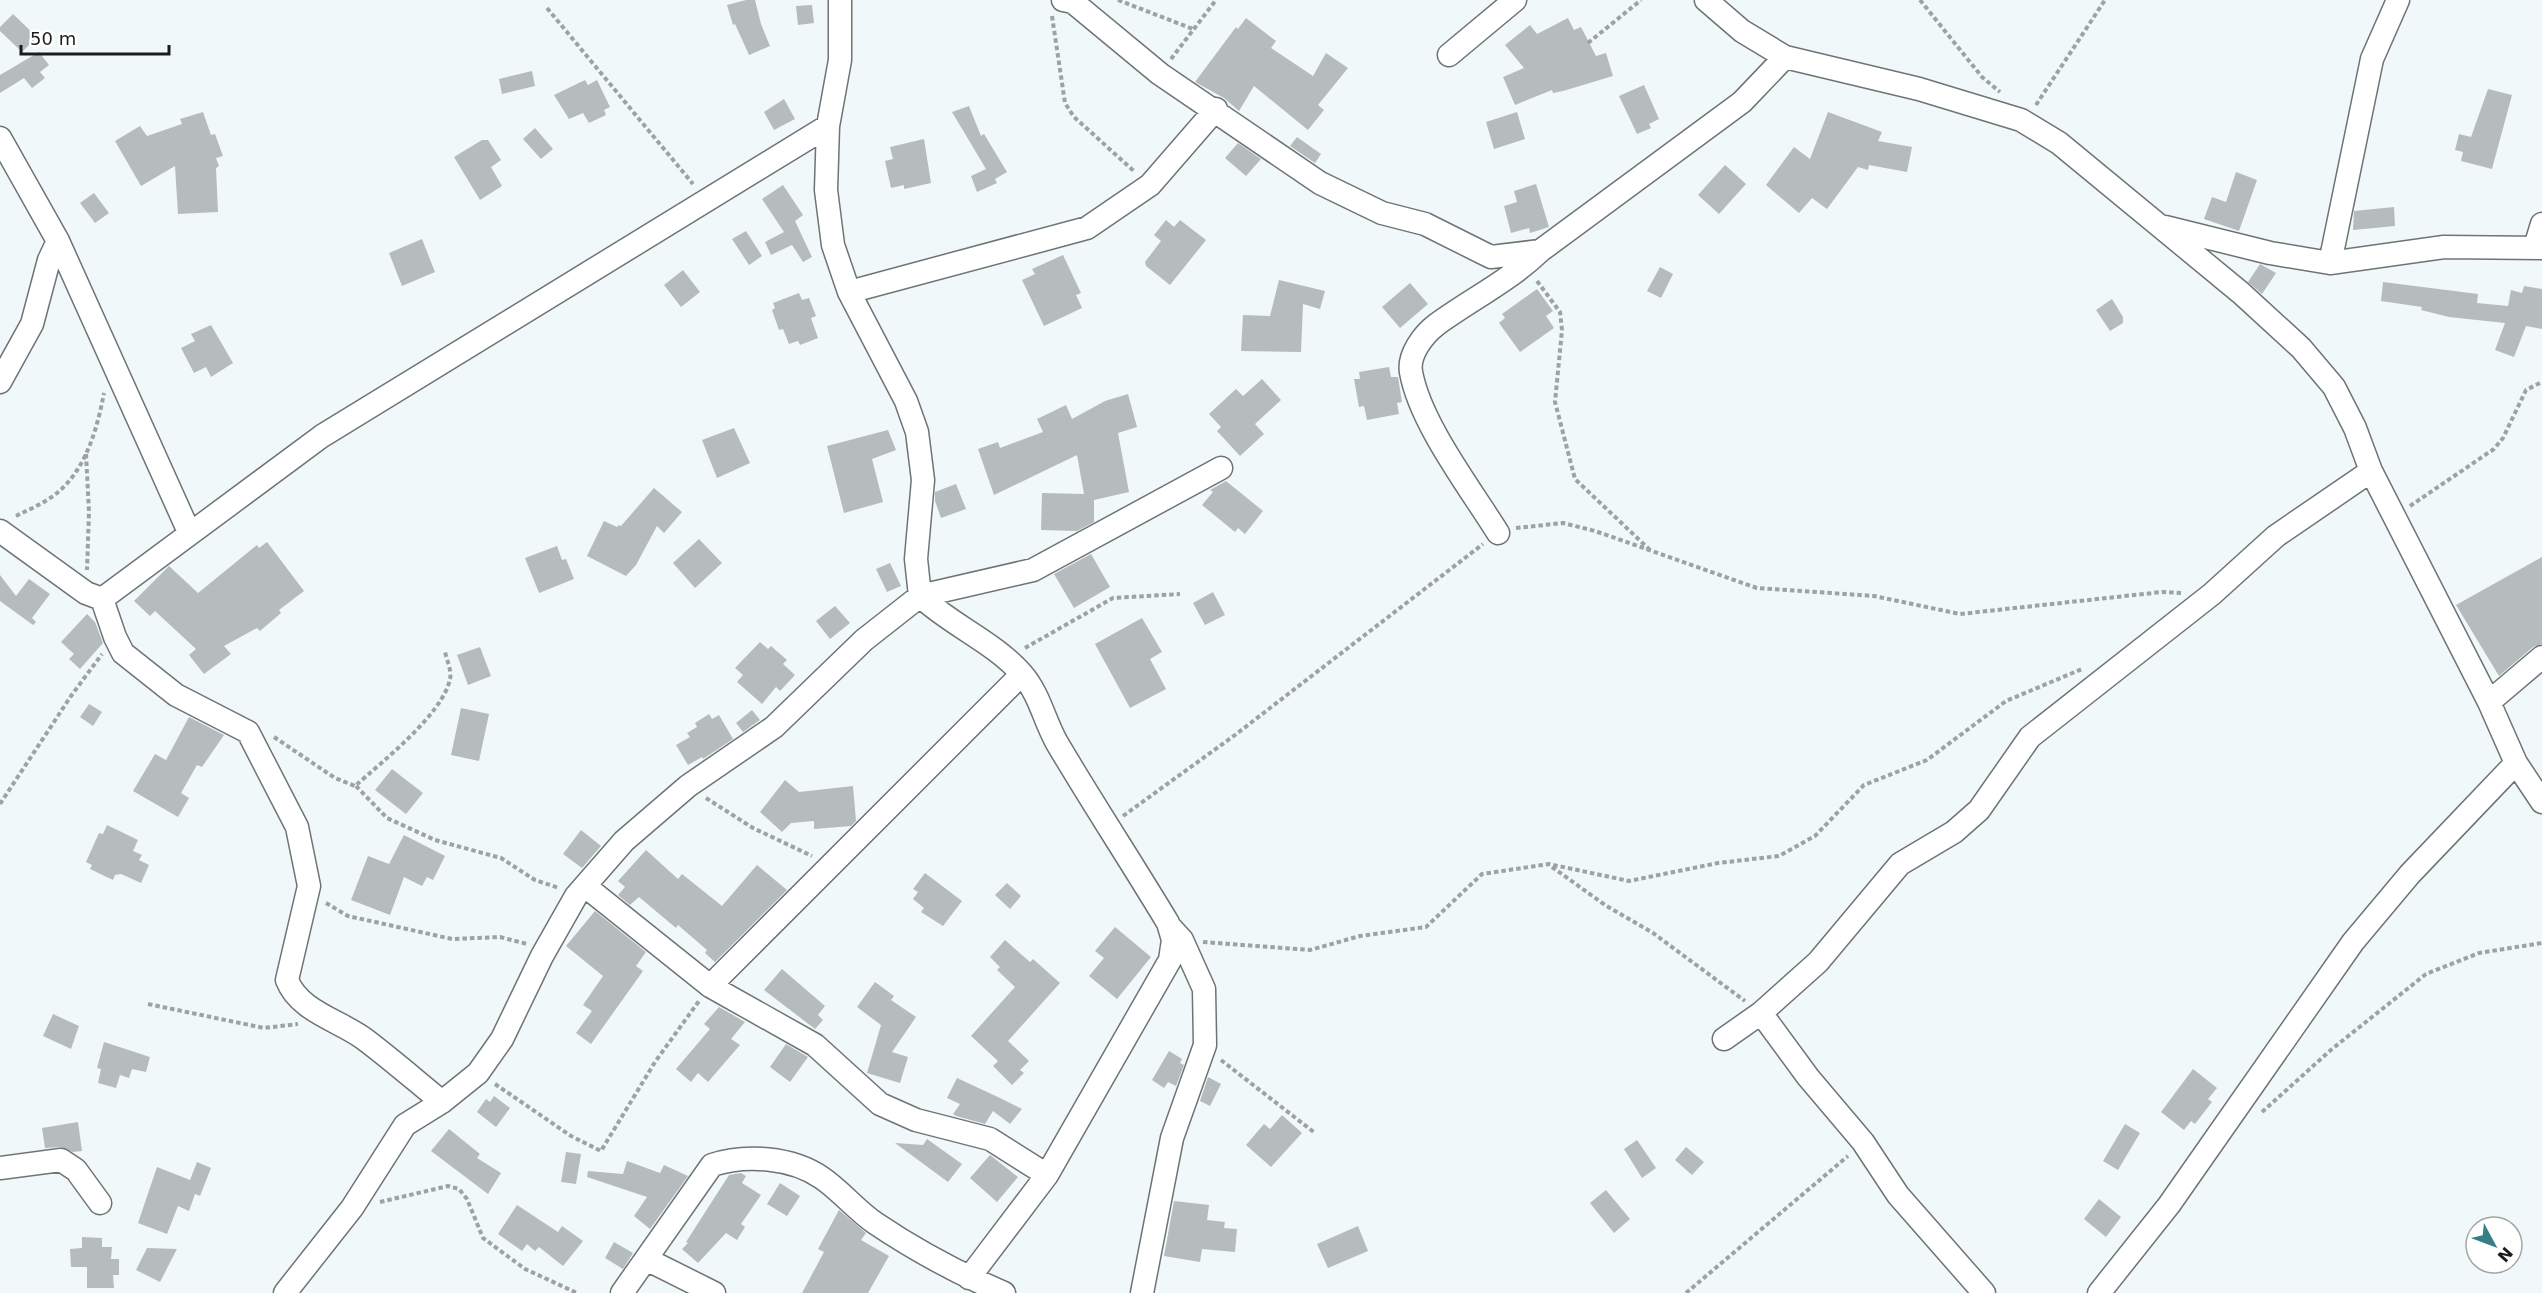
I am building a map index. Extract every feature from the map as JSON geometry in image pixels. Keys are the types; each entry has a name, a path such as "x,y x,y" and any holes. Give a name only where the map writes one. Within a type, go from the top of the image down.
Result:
{"street":[{"path":"840,0 840,60 828,126 826,190 833,244 849,292 906,401 917,432 923,480 916,559 920,596 940,615 1014,666 1038,696 1056,741 1175,932 1204,989 1205,1045 1172,1138 1143,1293"},
{"path":"1449,55 1515,0"},
{"path":"1706,0 1742,31 1785,57 1919,89 2021,120 2059,143 2161,226 2301,348 2334,387 2355,428 2371,471 2489,702 2516,763 2542,802"},
{"path":"2330,263 2372,59 2398,0"},
{"path":"1057,5 1073,2 1161,74 1216,109 1320,183 1382,213 1425,224 1491,257 1532,258"},
{"path":"1498,533 1426,417 1410,370 1416,347 1433,327 1532,258 1742,102 1785,57"},
{"path":"849,292 1087,228 1150,185 1216,109"},
{"path":"94,596 189,532 322,436 828,126"},
{"path":"0,138 58,241 189,532"},
{"path":"2161,226 2270,253 2330,263 2444,247 2539,248 2542,224"},
{"path":"0,382 32,324 49,260 58,241"},
{"path":"285,1293 352,1208 405,1125 442,1102 478,1073 502,1039 542,956 580,891 624,841 688,786 774,727 864,640 920,596 1033,570 1221,468"},
{"path":"1724,1039 1761,1013 1818,962 1900,864 1954,832 1979,810 2030,737 2212,594 2276,536 2371,471"},
{"path":"4,526 94,596 123,653 176,695 248,732 297,828 309,886 287,981 291,991 309,1006 362,1038 442,1102"},
{"path":"2489,702 2542,657"},
{"path":"710,986 830,864 1014,666"},
{"path":"2107,1288 2169,1204 2353,942 2410,874 2516,763"},
{"path":"580,891 710,986 815,1045 880,1104 916,1120 990,1139 1047,1176"},
{"path":"969,1278 1047,1176 1170,960 1175,932"},
{"path":"1761,1013 1808,1077 1863,1143 1898,1195 1984,1293"},
{"path":"622,1293 648,1260 712,1165 731,1159 795,1164 822,1177 874,1222 969,1278 1004,1293"},
{"path":"0,1168 61,1160 76,1170 100,1203"},
{"path":"648,1260 714,1293"}],"path":[{"path":"1118,0 1193,29"},
{"path":"1161,74 1216,0"},
{"path":"1587,43 1641,0"},
{"path":"1920,0 1982,77 2006,96"},
{"path":"2021,120 2029,115 2105,0"},
{"path":"1057,5 1065,103 1074,117 1150,185"},
{"path":"548,8 707,201"},
{"path":"1532,258 1560,312 1562,330 1555,402 1575,479 1654,554"},
{"path":"2394,517 2494,448 2503,438 2526,390 2542,382"},
{"path":"4,526 53,496 73,478 86,453 105,389"},
{"path":"86,453 94,596"},
{"path":"1110,825 1235,735 1498,533 1529,525 1563,523 1595,531 1654,554 1757,588 1875,596 1960,614 2162,592 2212,594"},
{"path":"1014,666 1113,598 1180,594"},
{"path":"0,804 71,696 115,637"},
{"path":"355,786 407,740 443,698 451,677 445,652"},
{"path":"1175,932 1310,950 1360,936 1426,927 1482,874 1549,864 1629,881 1718,863 1779,856 1815,836 1864,785 1927,760 2006,701 2091,666"},
{"path":"248,732 269,733 335,778 355,786 387,818 435,840 501,858 534,880 580,891"},
{"path":"688,786 753,828 830,864"},
{"path":"1549,864 1605,905 1653,933 1761,1013"},
{"path":"309,886 329,907 348,916 452,939 500,937 530,945 542,956"},
{"path":"2257,1116 2331,1049 2426,974 2479,953 2542,942"},
{"path":"478,1073 571,1136 601,1151 655,1062 710,986"},
{"path":"148,1004 264,1028 308,1023"},
{"path":"1205,1045 1225,1064 1315,1133"},
{"path":"1686,1293 1863,1143"},
{"path":"352,1208 448,1186 459,1189 467,1198 483,1238 525,1269 577,1293"}],"building":[{"path":"755,0 770,46 749,55 735,24 733,25 727,5"},
{"path":"812,5 814,23 798,25 796,6"},
{"path":"13,14 37,37 22,52 0,31 0,27"},
{"path":"1246,18 1276,41 1271,48 1313,76 1326,53 1348,68 1318,105 1324,110 1308,130 1254,86 1239,111 1224,98 1195,82 1236,27 1238,29"},
{"path":"1568,18 1574,30 1581,27 1596,56 1606,53 1613,76 1563,91 1553,93 1552,90 1515,105 1503,77 1524,68 1505,45 1530,25 1537,34"},
{"path":"39,52 49,65 40,72 45,78 32,88 24,78 0,93 0,75"},
{"path":"532,71 535,86 502,94 499,79"},
{"path":"585,80 588,85 597,80 610,107 604,110 606,115 589,123 583,113 569,119 554,95"},
{"path":"1644,85 1659,119 1649,124 1651,128 1637,134 1619,96"},
{"path":"2488,89 2512,95 2492,169 2461,161 2463,152 2455,150 2459,134 2471,137"},
{"path":"784,99 795,119 774,130 764,112"},
{"path":"969,106 981,136 984,134 1007,172 995,179 997,183 977,192 971,176 986,169 952,112"},
{"path":"203,112 211,135 215,134 223,156 216,158 219,166 216,168 218,212 178,214 175,166 141,186 115,141 140,126 147,136 182,124 180,119"},
{"path":"1517,112 1525,139 1494,149 1486,122"},
{"path":"1828,112 1882,132 1878,141 1912,147 1907,172 1869,165 1868,170 1858,167 1827,209 1812,198 1799,213 1766,185 1794,147 1810,159"},
{"path":"535,128 553,149 541,159 523,139"},
{"path":"1297,137 1321,154 1315,163 1290,146"},
{"path":"924,139 931,183 904,189 904,185 891,188 885,161 893,159 890,147"},
{"path":"482,140 488,140 501,160 491,167 502,186 480,200 454,157"},
{"path":"1238,143 1261,159 1246,176 1225,158"},
{"path":"1725,165 1746,184 1719,214 1698,195"},
{"path":"2236,172 2257,180 2239,231 2204,219 2212,197 2226,202"},
{"path":"1536,184 1549,227 1530,233 1529,228 1511,233 1504,206 1517,202 1514,191"},
{"path":"783,185 803,215 795,221 812,257 803,262 792,245 771,255 765,242 784,232 762,199"},
{"path":"94,193 109,213 95,223 80,203"},
{"path":"2394,207 2395,226 2353,230 2354,211"},
{"path":"1166,220 1174,227 1180,220 1206,240 1170,285 1146,266 1145,262 1161,241 1154,235"},
{"path":"746,231 762,256 749,265 732,239"},
{"path":"422,239 435,272 402,286 389,253"},
{"path":"1063,255 1081,293 1076,295 1082,308 1044,326 1022,280 1035,274 1032,269"},
{"path":"2260,264 2276,273 2262,294 2248,282"},
{"path":"1660,267 1673,274 1661,298 1647,291"},
{"path":"683,270 700,292 681,307 664,285"},
{"path":"1279,280 1325,291 1320,309 1303,304 1301,352 1241,351 1243,315 1270,316"},
{"path":"2383,282 2478,294 2477,303 2508,306 2511,290 2522,293 2524,286 2542,289 2542,329 2526,326 2514,357 2495,350 2505,323 2449,317 2421,310 2422,307 2381,301"},
{"path":"1410,283 1428,304 1400,328 1382,307"},
{"path":"1537,289 1553,311 1546,316 1554,328 1520,352 1499,323 1505,318 1502,314"},
{"path":"799,293 802,300 809,298 816,316 811,318 818,338 800,345 798,341 789,344 783,329 779,330 772,310 775,308 773,303"},
{"path":"2112,299 2123,317 2123,323 2110,331 2096,310"},
{"path":"211,325 233,363 211,377 206,367 194,373 181,348 195,341 191,334"},
{"path":"1389,367 1391,377 1398,377 1402,402 1397,403 1399,414 1367,420 1364,406 1359,407 1354,379 1360,379 1359,372"},
{"path":"1262,379 1281,400 1255,424 1264,434 1240,456 1217,431 1221,427 1209,414 1236,389 1243,396"},
{"path":"1128,394 1137,427 1118,433 1129,492 1094,500 1094,522 1077,531 1041,530 1042,493 1084,494 1077,455 994,495 978,449 998,442 1000,448 1043,432 1037,419 1066,405 1072,419 1105,401"},
{"path":"734,428 750,463 717,478 702,440"},
{"path":"888,430 896,450 872,459 883,502 844,513 827,446"},
{"path":"1226,481 1263,511 1245,534 1238,528 1235,532 1202,505 1213,492 1210,490"},
{"path":"956,484 966,509 941,518 935,501 935,492"},
{"path":"654,488 682,512 664,533 657,526 636,565 626,576 587,556 604,521 617,527 621,526"},
{"path":"699,539 722,563 695,588 673,563"},
{"path":"267,542 304,591 279,610 281,613 260,631 257,628 224,646 231,654 204,674 189,655 196,649 155,611 150,616 134,601 169,566 198,593 257,545 259,548"},
{"path":"557,546 562,560 566,559 574,579 539,593 525,558"},
{"path":"1091,554 1110,587 1074,608 1054,574"},
{"path":"2542,557 2542,644 2533,647 2499,676 2456,605"},
{"path":"890,563 901,586 887,592 876,569"},
{"path":"0,575 16,596 29,579 50,594 32,618 36,622 33,625 0,601"},
{"path":"1213,592 1225,615 1205,625 1193,603"},
{"path":"835,606 850,623 830,639 816,621"},
{"path":"87,614 95,622 103,643 80,669 69,659 74,654 61,642"},
{"path":"1142,618 1162,652 1150,659 1166,689 1130,708 1095,644"},
{"path":"760,642 768,649 771,646 787,660 783,664 795,675 780,691 776,687 762,704 737,682 743,675 735,668"},
{"path":"480,647 491,676 468,685 457,655"},
{"path":"89,704 102,712 93,726 80,717"},
{"path":"461,708 489,714 479,761 451,755"},
{"path":"752,710 760,720 743,732 736,723"},
{"path":"709,714 712,719 719,715 733,739 703,759 702,757 688,765 676,745 690,737 687,733 697,727 695,723"},
{"path":"189,717 224,735 202,767 197,765 181,793 189,798 178,817 133,791 155,754 166,760"},
{"path":"392,769 423,793 406,814 375,790"},
{"path":"785,780 799,792 853,786 856,821 851,826 814,829 814,821 791,823 782,832 760,812"},
{"path":"107,825 138,840 133,851 142,855 139,860 149,865 141,883 121,874 115,875 113,880 90,869 92,865 86,862 99,833 103,834"},
{"path":"581,830 601,846 582,868 563,854"},
{"path":"404,835 445,856 433,880 427,877 422,886 404,877 390,915 351,900 368,856 389,864"},
{"path":"646,850 678,879 682,874 722,906 757,865 787,890 715,962 705,953 707,950 678,925 676,928 639,897 630,905 618,895 625,887 618,881"},
{"path":"925,873 962,901 943,926 921,912 924,908 913,899 918,892 913,889"},
{"path":"1007,883 1021,896 1010,909 995,895"},
{"path":"595,911 646,952 636,966 643,971 591,1044 576,1033 592,1011 583,1005 603,976 566,946"},
{"path":"1115,927 1151,957 1117,999 1089,976 1104,958 1095,951"},
{"path":"1005,940 1030,962 1033,959 1060,983 1008,1041 1029,1061 1020,1070 1024,1073 1012,1085 993,1066 998,1061 971,1036 1015,987 997,970 1000,967 990,957"},
{"path":"782,969 825,1006 818,1015 823,1020 815,1029 764,990"},
{"path":"875,982 894,996 891,1000 916,1017 892,1052 908,1057 900,1083 867,1073 881,1025 857,1007"},
{"path":"719,1007 745,1022 731,1039 740,1045 708,1082 698,1073 691,1082 676,1069 710,1029 704,1024"},
{"path":"53,1014 79,1026 71,1049 43,1036"},
{"path":"104,1042 150,1057 146,1072 132,1069 129,1078 120,1075 116,1088 98,1083 101,1069 97,1068"},
{"path":"786,1044 808,1057 790,1082 770,1067"},
{"path":"1169,1051 1182,1059 1180,1063 1184,1065 1176,1086 1168,1082 1164,1088 1152,1080"},
{"path":"2193,1069 2217,1088 2208,1099 2212,1102 2195,1124 2191,1121 2184,1130 2161,1112"},
{"path":"1208,1077 1221,1084 1210,1106 1200,1101"},
{"path":"957,1078 1022,1109 1010,1124 993,1111 985,1124 956,1116 953,1114 960,1104 947,1098"},
{"path":"494,1096 510,1108 496,1127 477,1112 486,1099 490,1102"},
{"path":"1282,1115 1302,1133 1271,1167 1246,1145 1264,1124 1270,1129"},
{"path":"78,1122 82,1151 73,1152 60,1147 45,1148 42,1128"},
{"path":"2125,1124 2140,1133 2118,1170 2103,1161"},
{"path":"449,1129 480,1154 477,1158 501,1173 488,1194 431,1151"},
{"path":"927,1139 962,1164 948,1182 895,1143 923,1145"},
{"path":"1637,1140 1656,1168 1642,1178 1624,1149"},
{"path":"1686,1147 1704,1162 1692,1175 1675,1160"},
{"path":"566,1152 581,1154 576,1184 561,1182"},
{"path":"990,1155 1018,1177 997,1202 970,1178"},
{"path":"627,1161 660,1173 664,1165 688,1176 650,1229 634,1216 647,1197 587,1177 588,1171 623,1174"},
{"path":"197,1162 211,1168 200,1196 195,1194 189,1211 178,1206 167,1234 138,1223 157,1167 190,1180"},
{"path":"741,1173 746,1176 742,1183 761,1195 741,1224 745,1227 737,1240 726,1233 698,1263 682,1249 688,1243 686,1242 729,1175"},
{"path":"780,1183 800,1196 787,1216 767,1204"},
{"path":"1606,1190 1630,1219 1614,1233 1590,1203"},
{"path":"2099,1199 2121,1217 2106,1237 2084,1219"},
{"path":"1174,1201 1209,1205 1207,1220 1225,1222 1224,1228 1237,1229 1235,1252 1202,1249 1200,1262 1164,1256"},
{"path":"517,1205 558,1232 562,1226 583,1241 563,1266 539,1247 535,1251 527,1244 522,1251 498,1234"},
{"path":"839,1210 866,1233 861,1240 889,1256 868,1293 802,1293 824,1252 818,1249"},
{"path":"1358,1226 1368,1251 1328,1268 1317,1244"},
{"path":"82,1237 102,1238 102,1247 112,1247 111,1259 119,1259 119,1275 113,1275 114,1288 87,1288 87,1267 71,1267 70,1249 82,1248"},
{"path":"614,1242 633,1253 623,1269 605,1258"},
{"path":"147,1248 177,1249 160,1282 136,1270"}]}
